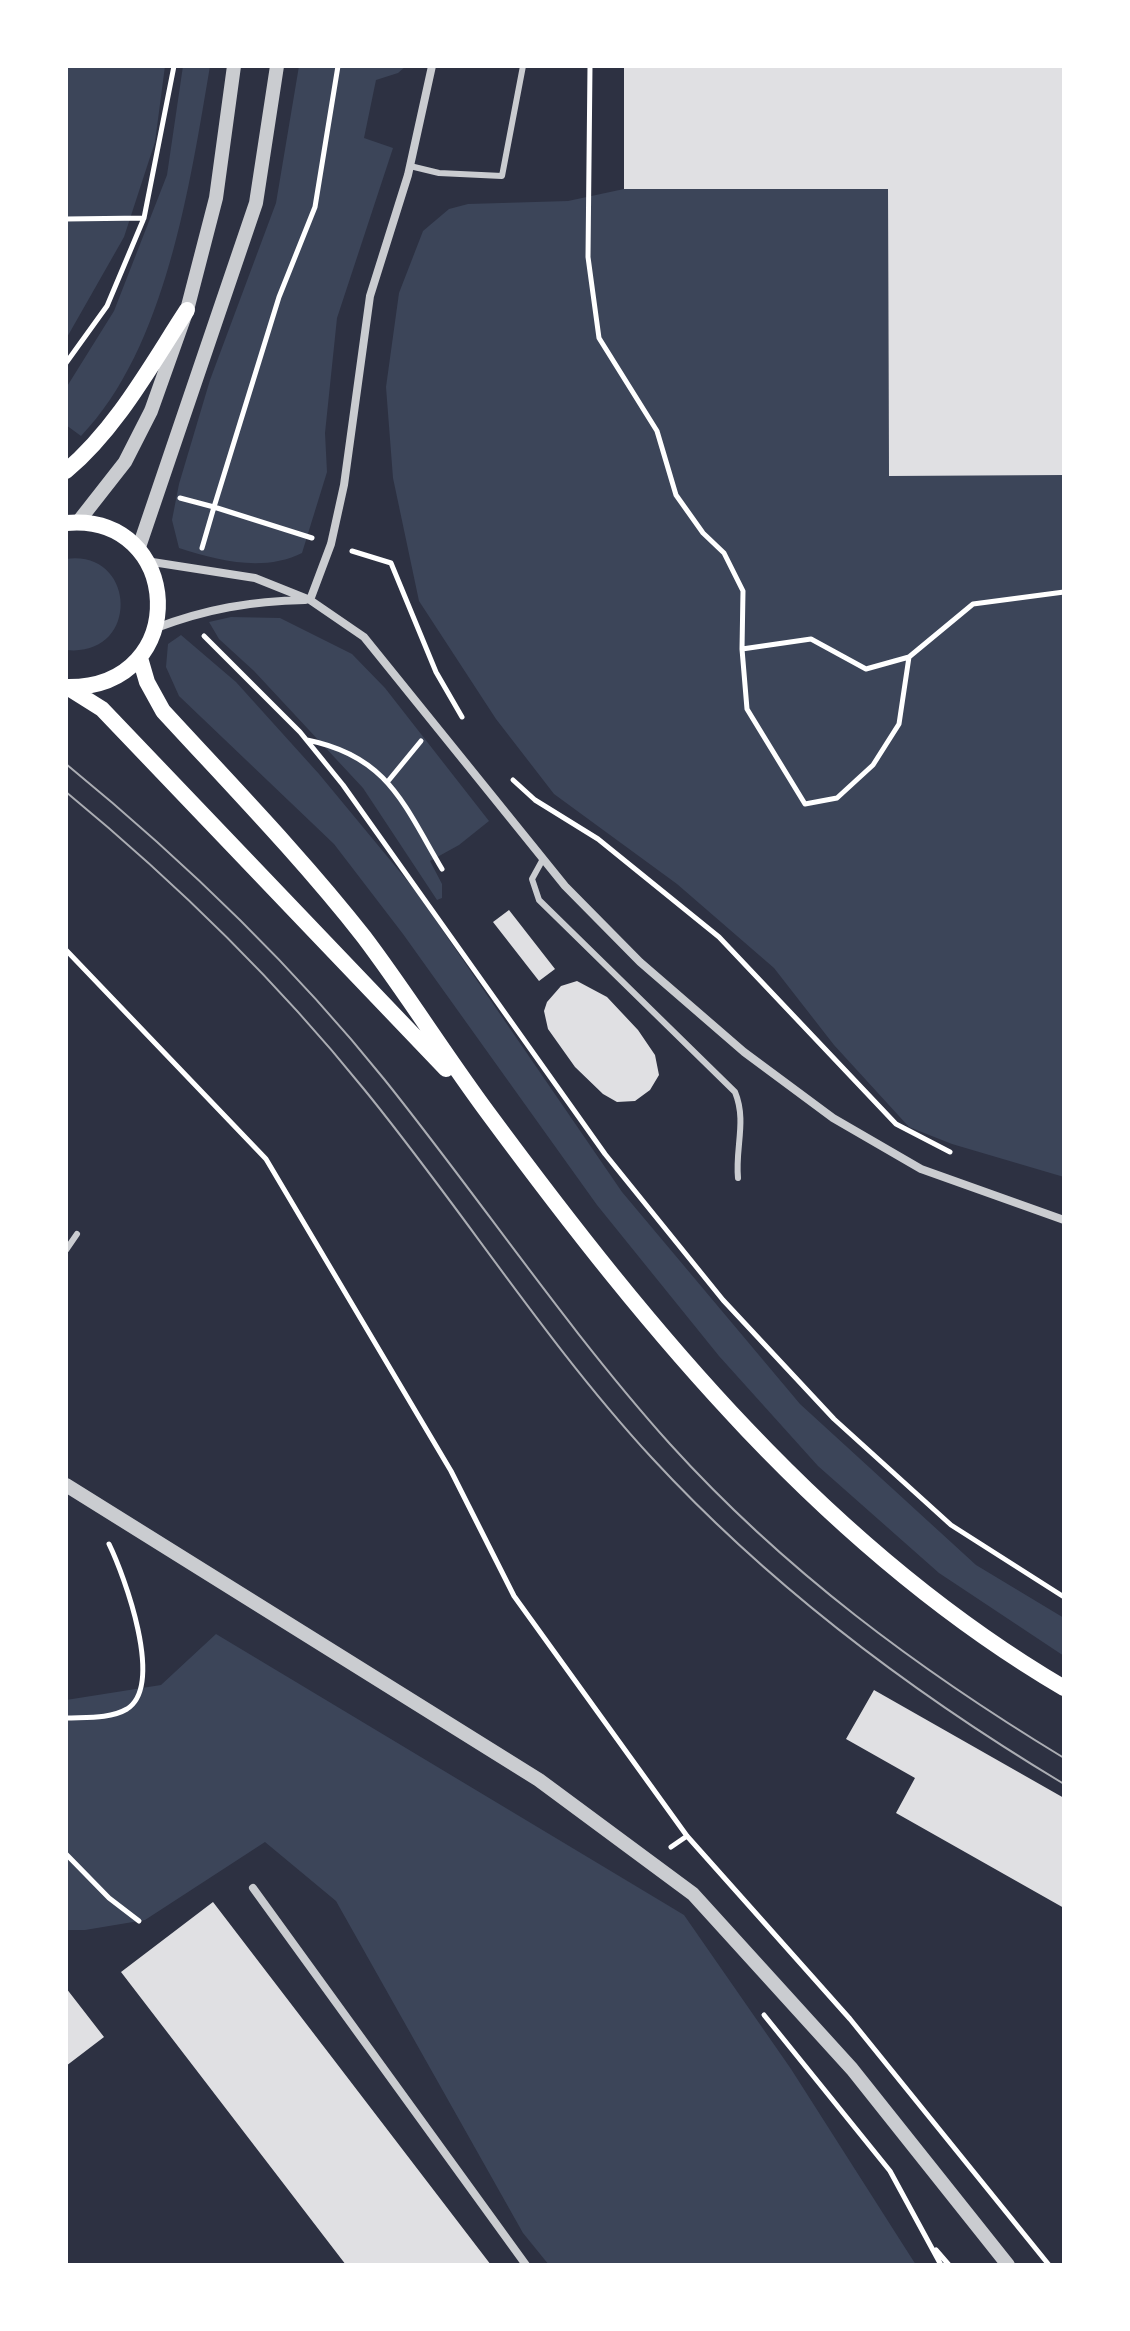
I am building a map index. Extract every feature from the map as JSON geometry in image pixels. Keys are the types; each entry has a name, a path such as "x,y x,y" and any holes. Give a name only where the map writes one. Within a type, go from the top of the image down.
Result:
{"main road":[{"path":"66,471 86,454 187,310"},
{"path":"66,687 105,683 140,658 156,628 159,594 142,555 114,531 72,522"},
{"path":"140,658 147,682 163,711 363,937 488,1114 665,1338 789,1475 907,1581 1025,1665 1064,1688"},
{"path":"66,687 102,709 488,1114"}],"street":[{"path":"72,522 125,462 151,411 187,310 216,198 234,66"},
{"path":"277,66 256,203 158,492 142,555 255,578 310,600 364,637 543,859 640,962 744,1052 833,1118 921,1169 1064,1220"},
{"path":"310,600 331,544 344,485 370,296 410,166 432,66"},
{"path":"156,628 196,612 251,601 310,600"},
{"path":"66,1485 539,1780 693,1894 852,2069 1008,2265"},
{"path":"253,1888 526,2265"}],"lane":[{"path":"410,166 439,173 502,176 523,66"},
{"path":"543,859 532,879 539,900 735,1092 742,1119 736,1162 738,1178"},
{"path":"66,1250 77,1234"}],"path":[{"path":"66,363 107,306 144,218 174,66"},
{"path":"196,568 279,297 315,207 338,66"},
{"path":"590,66 588,257 599,338 657,431 676,495 703,533 724,553 743,591 742,649 747,709 805,804 837,798 873,765 899,724 909,657"},
{"path":"66,219 144,218"},
{"path":"158,492 391,563 436,672 468,725"},
{"path":"742,649 811,639 866,669 909,657 973,604 1064,592"},
{"path":"196,612 204,635 306,740 343,785 605,1154 723,1300 834,1419 951,1525 1064,1597"},
{"path":"306,740 334,746 389,780 442,869"},
{"path":"502,771 535,800 598,839 719,937 896,1124 955,1155"},
{"path":"66,950 266,1159 451,1471 514,1596 687,1836"},
{"path":"66,1718 114,1715 137,1700 143,1685 143,1651 107,1540"},
{"path":"66,1854 109,1898 139,1921"},
{"path":"763,2013 890,2171 941,2265"},
{"path":"932,2246 949,2265"}],"shaded area":[{"path":"66,66 165,66 155,142 124,237 66,339"},
{"path":"183,66 210,66 183,212 170,262 134,358 110,400 81,436 66,425 66,388 114,311 167,175"},
{"path":"299,66 406,66 398,73 376,80 364,138 393,148 337,318 325,433 327,472 302,553 272,562 241,562 179,548 172,520 179,484 210,380 276,203"},
{"path":"624,189 888,189 889,475 1064,475 1064,1177 952,1144 909,1127 834,1045 774,968 677,884 554,794 496,719 419,601 393,478 386,387 399,293 423,231 449,209 468,204 568,201"},
{"path":"66,559 89,560 106,570 117,586 121,604 118,622 108,638 90,648 66,650"},
{"path":"231,617 280,618 352,654 385,688 489,821 459,845 430,861 442,884 442,898 437,900 363,788 254,671 219,639 209,622"},
{"path":"181,635 236,682 319,774 415,890 622,1192 800,1404 976,1565 1064,1618 1064,1656 939,1573 818,1466 719,1356 597,1205 403,934 334,844 179,696 166,667 168,644"},
{"path":"216,1634 684,1915 791,2069 916,2265 549,2265 523,2233 336,1901 265,1842 145,1920 66,1930 66,1700 161,1685"}],"building":[{"path":"624,66 1064,66 1064,475 889,476 888,189 624,189"},
{"path":"509,910 555,969 539,981 493,922"},
{"path":"577,981 607,997 638,1030 655,1055 659,1075 650,1090 635,1101 617,1102 603,1094 575,1067 548,1029 544,1011 547,1002 561,986"},
{"path":"874,1690 1064,1798 1064,1908 896,1813 915,1778 846,1739"},
{"path":"213,1902 491,2265 346,2265 121,1972"},
{"path":"66,1988 104,2037 66,2066"}],"tram line":[{"path":"66,764 193,875 311,994 384,1079 632,1400 714,1490 759,1534 855,1615 957,1690 1064,1758"},
{"path":"66,792 146,860 222,932 295,1008 399,1134 576,1369 652,1458 698,1506 796,1595 899,1676 1064,1784"}]}
